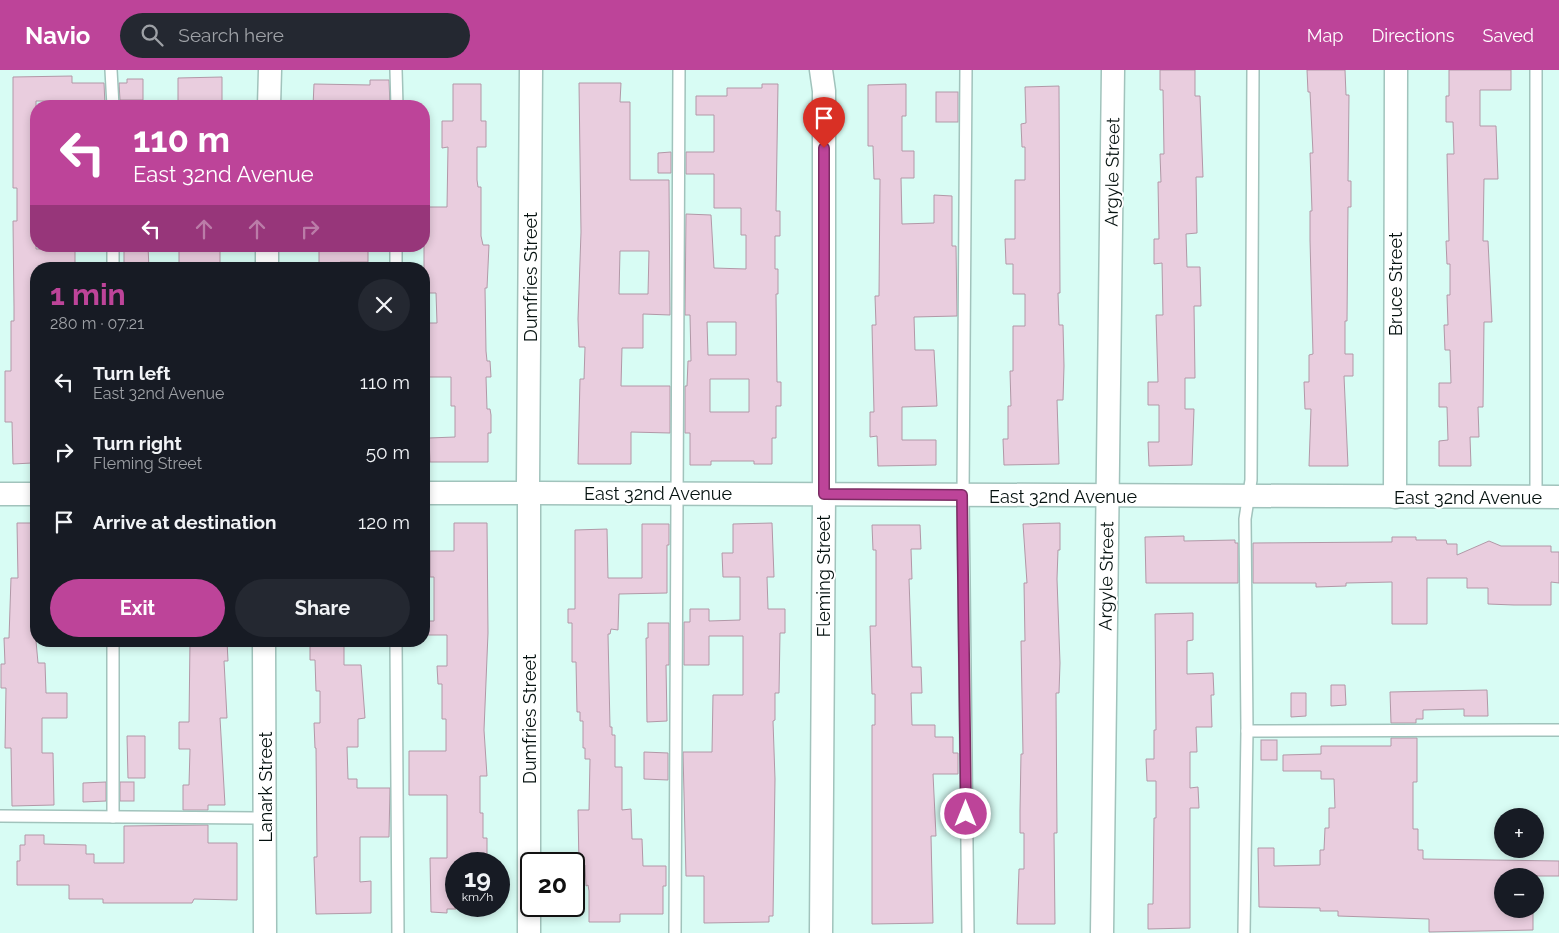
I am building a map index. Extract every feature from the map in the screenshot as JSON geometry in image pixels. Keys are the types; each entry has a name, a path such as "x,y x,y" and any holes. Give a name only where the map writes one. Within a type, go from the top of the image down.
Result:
{"street":[{"path":"269,100 270,70"},
{"name":"Dumfries Street","path":"529,933 528,493 531,70"},
{"name":"Fleming Street","path":"821,70 824,91 821,933"},
{"name":"Argyle Street","path":"1102,933 1113,70"},
{"name":"Bruce Street","path":"1394,497 1396,70"},
{"name":"East 32nd Avenue","path":"430,493 1559,498"},
{"path":"0,494 30,494"},
{"name":"Lanark Street","path":"264,647 265,933"}],"lane":[{"path":"111,70 113,100"},
{"path":"396,70 397,100"},
{"path":"675,933 680,70"},
{"path":"966,70 962,495 968,933"},
{"path":"1244,933 1247,731 1245,519 1251,470 1253,70"},
{"path":"1536,70 1536,497"},
{"path":"113,647 113,816"},
{"path":"396,647 398,933"},
{"path":"1247,731 1559,730"},
{"path":"0,816 265,818"}],"building":[{"path":"1160,70 1195,70 1195,96 1200,96 1203,177 1196,177 1197,233 1186,234 1187,267 1200,267 1201,306 1194,306 1195,378 1185,378 1185,409 1194,409 1192,465 1149,466 1148,442 1159,442 1159,405 1148,405 1148,382 1158,382 1156,315 1163,315 1162,263 1154,264 1154,239 1159,239 1158,182 1161,182 1160,154 1164,154 1163,90 1160,90"},
{"path":"1307,70 1345,70 1346,95 1349,95 1348,181 1351,181 1351,207 1348,207 1345,354 1353,354 1353,376 1344,376 1348,466 1309,466 1311,409 1305,409 1304,382 1309,382 1309,355 1313,354 1310,153 1313,153"},
{"path":"1449,70 1511,70 1511,90 1480,90 1480,126 1496,126 1498,179 1484,179 1483,241 1488,241 1492,322 1484,322 1483,407 1478,407 1479,437 1470,437 1471,466 1439,466 1439,441 1448,440 1447,407 1439,407 1439,383 1451,383 1450,350 1445,350 1444,325 1448,325 1447,295 1450,295 1450,264 1447,264 1446,241 1449,241 1447,154 1454,154 1453,122 1446,122"},
{"path":"72,76 72,83 104,83 105,100 30,100 30,252 75,252 75,262 30,262 30,463 13,464 12,422 5,422 5,371 11,371 11,321 14,321 13,221 17,221 17,188 13,188 13,77"},
{"path":"222,77 222,100 178,100 178,78"},
{"path":"127,79 143,79 143,100 120,100 119,83 127,83"},
{"path":"370,80 389,80 390,100 313,100 314,84 370,85"},
{"path":"579,83 621,83 620,102 630,102 630,180 669,180 670,315 643,314 643,348 622,348 621,386 670,386 670,433 631,432 631,464 578,464 580,379 584,379 585,347 579,347 578,319 581,232","holes":["620,251 649,251 648,294 619,294"]},
{"path":"453,84 481,84 481,121 486,121 486,147 477,147 477,180 478,187 481,187 481,236 483,245 489,245 487,288 485,288 486,351 487,361 490,361 491,377 486,377 487,409 490,409 491,415 491,433 488,433 488,462 430,462 430,438 455,437 455,406 451,406 451,377 430,377 430,323 437,323 436,293 430,293 430,262 424,262 424,252 430,252 430,207 447,207 448,147 442,148 442,121 453,121"},
{"path":"762,84 778,84 776,211 780,211 780,236 775,236 775,269 778,269 778,294 776,294 777,382 781,382 781,406 776,406 776,438 772,438 772,464 754,464 754,461 711,461 711,465 690,465 690,433 685,433 685,386 687,386 688,361 691,361 690,315 685,315 686,214 711,215 714,268 746,269 746,235 741,235 741,208 714,208 714,174 686,174 686,152 714,152 714,115 696,115 696,96 727,96 727,88 762,88","holes":["707,322 736,322 736,355 708,355","710,379 749,379 749,412 710,412"]},
{"path":"906,84 906,116 902,116 902,151 914,151 914,178 901,178 902,224 934,223 934,195 952,196 952,246 956,246 957,316 914,317 915,350 934,350 937,406 902,407 902,440 936,440 936,465 878,466 877,436 870,437 870,412 874,412 872,325 876,325 875,296 879,296 880,179 874,179 873,146 868,146 868,85"},
{"path":"1059,86 1060,293 1058,293 1059,325 1063,325 1064,366 1063,400 1057,400 1059,464 1004,465 1003,439 1008,439 1008,406 1011,406 1010,371 1013,371 1013,326 1025,326 1025,294 1013,294 1013,264 1006,264 1005,239 1015,239 1015,180 1025,180 1025,147 1022,147 1021,124 1026,123 1025,87"},
{"path":"936,92 958,92 958,122 936,122"},
{"path":"671,152 671,173 658,173 658,153"},
{"path":"124,252 148,252 149,262 124,262"},
{"path":"179,252 220,252 220,262 179,262"},
{"path":"319,252 368,252 368,262 319,262"},
{"path":"17,523 30,523 30,647 37,647 38,663 45,663 46,693 67,693 67,718 42,718 42,753 53,753 54,805 12,806 11,748 5,748 6,688 1,688 1,664 5,664 4,638 9,638 11,578 18,578"},
{"path":"454,523 487,523 488,633 484,730 487,776 480,776 480,813 483,813 483,838 487,838 487,852 447,852 447,795 409,795 409,751 446,751 446,719 442,719 442,684 438,684 437,666 447,666 447,635 430,635 430,621 434,621 434,577 430,577 430,551 454,551"},
{"path":"772,523 774,577 767,577 768,609 785,609 785,633 780,633 779,693 775,693 775,720 773,721 775,779 773,916 769,916 769,922 704,923 704,876 686,876 683,752 712,752 713,695 743,695 743,636 709,636 709,665 684,665 684,622 690,622 690,609 709,609 709,621 740,620 740,577 723,577 722,553 733,553 733,524"},
{"path":"1060,523 1057,579 1060,663 1059,693 1056,693 1057,833 1054,833 1055,924 1017,924 1019,869 1024,869 1024,833 1020,833 1021,754 1023,754 1021,641 1025,641 1024,583 1027,583 1023,524"},
{"path":"642,524 669,524 667,593 619,594 618,630 611,629 610,634 608,634 610,727 612,727 612,735 615,735 615,767 622,767 622,810 631,809 632,839 642,839 643,866 666,866 666,886 663,886 663,914 620,914 620,922 589,922 589,891 588,885 586,886 585,852 579,852 578,810 589,810 590,759 585,759 583,721 580,721 580,712 577,712 576,662 572,662 572,623 568,623 568,609 575,609 575,530 607,529 608,578 642,578"},
{"path":"872,525 920,525 921,549 911,549 912,579 909,579 912,667 921,667 922,693 911,693 912,725 935,725 935,737 953,737 953,753 958,753 958,774 933,774 936,836 931,836 933,923 872,924 872,725 875,725 875,694 872,694 870,626 876,626 876,550 873,550"},
{"path":"1184,536 1184,541 1235,540 1235,543 1238,543 1238,583 1146,583 1145,537"},
{"path":"1392,537 1416,537 1416,540 1446,540 1447,544 1457,544 1457,555 1489,541 1501,546 1551,546 1551,552 1559,552 1559,583 1551,582 1551,605 1514,605 1488,604 1488,588 1467,588 1467,578 1427,578 1427,624 1392,624 1392,582 1346,583 1346,586 1316,587 1316,583 1253,583 1253,543 1392,542"},
{"path":"1193,613 1193,640 1187,641 1187,674 1213,673 1214,695 1211,695 1212,727 1196,727 1197,752 1190,752 1190,788 1198,787 1199,808 1190,808 1190,928 1148,929 1148,904 1153,904 1156,781 1147,781 1146,759 1154,759 1154,730 1156,730 1155,614"},
{"path":"648,623 669,623 669,665 666,665 667,721 647,722 646,638 648,638"},
{"path":"190,647 227,647 228,661 224,661 227,718 220,718 225,805 208,805 208,810 183,810 183,785 189,785 190,749 179,749 179,722 189,722"},
{"path":"310,647 344,647 344,665 361,665 365,718 358,719 358,747 347,747 348,779 357,779 357,788 390,788 389,837 360,837 360,882 371,881 371,913 316,914 314,857 317,857 316,748 314,723 320,723 320,691 316,691 315,660 310,660"},
{"path":"1331,685 1345,685 1346,705 1331,706"},
{"path":"1487,690 1488,716 1464,716 1464,709 1423,710 1423,719 1416,719 1416,723 1391,723 1390,692"},
{"path":"1291,693 1306,693 1306,716 1291,717"},
{"path":"127,736 145,736 145,778 128,778"},
{"path":"1391,738 1417,738 1417,782 1413,782 1413,829 1418,829 1418,850 1423,850 1423,859 1559,861 1559,876 1544,876 1544,868 1494,868 1494,918 1533,918 1533,930 1429,932 1429,919 1338,916 1338,911 1320,911 1320,908 1259,907 1258,848 1274,848 1274,866 1320,865 1320,850 1324,850 1325,828 1329,828 1329,808 1335,808 1334,779 1321,779 1321,771 1283,771 1283,755 1321,754 1321,746 1391,746"},
{"path":"1261,740 1277,740 1277,760 1261,760"},
{"path":"644,752 668,753 668,780 644,779"},
{"path":"106,782 106,801 83,802 83,783"},
{"path":"120,782 134,782 134,801 120,801"},
{"path":"208,825 208,843 237,843 237,900 194,899 192,903 103,903 103,899 69,899 69,885 17,885 17,861 20,861 20,845 25,845 25,835 44,835 44,844 86,845 86,854 94,854 94,863 124,863 124,826"},
{"path":"430,858 445,858 445,913 431,912"}],"route":[{"path":"824,148 824,494 962,495 966,814"}]}
